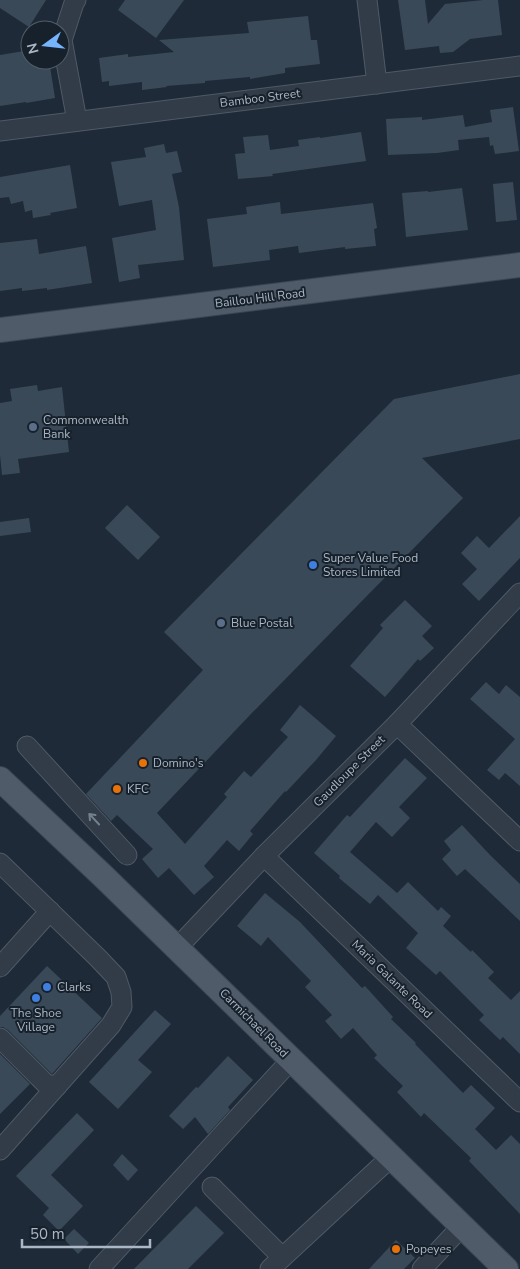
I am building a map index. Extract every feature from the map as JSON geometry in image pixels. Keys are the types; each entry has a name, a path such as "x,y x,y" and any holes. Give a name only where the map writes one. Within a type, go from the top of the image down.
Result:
{"main road":[{"name":"Baillou Hill Road","path":"0,330 520,265"},
{"name":"Carmichael Road","path":"0,779 103,876 506,1269"}],"street":[{"path":"76,0 62,40 77,121"},
{"path":"367,0 377,84"},
{"name":"Bamboo Street","path":"0,131 520,66"},
{"name":"Gaudloupe Street","path":"177,948 264,856 397,724 520,593"},
{"path":"397,724 520,841"},
{"path":"27,746 127,854"},
{"name":"Maria Galante Road","path":"264,856 520,1102"},
{"path":"0,863 116,977 122,992 122,1007 111,1025 0,1150"},
{"path":"0,967 50,911"},
{"path":"0,1038 46,1084 58,1086"},
{"path":"99,1269 291,1060"},
{"path":"212,1187 276,1263 391,1156"},
{"path":"422,1269 462,1226"}],"building":[{"path":"0,0 46,0 33,20 20,21 0,8"},
{"path":"125,0 184,0 156,38 118,10"},
{"path":"398,0 425,0 428,24 445,4 498,0 502,35 470,39 453,52 440,53 439,46 405,50"},
{"path":"308,16 311,40 317,40 320,64 285,68 285,73 250,79 250,77 205,81 205,83 142,90 142,82 109,86 109,81 102,82 99,58 128,54 128,57 174,52 159,40 249,33 247,22"},
{"path":"20,52 20,70 51,70 55,98 0,106 0,55"},
{"path":"513,107 519,151 495,154 493,145 490,146 489,137 458,140 459,150 388,155 386,119 422,117 422,120 463,115 465,127 492,122 490,110"},
{"path":"361,132 366,161 272,174 273,176 238,179 235,154 245,153 243,137 268,135 270,150 299,146 298,140"},
{"path":"164,144 166,153 177,151 182,172 172,174 179,207 184,260 138,265 140,278 119,282 112,238 156,230 152,200 119,206 111,162 146,157 144,148"},
{"path":"70,165 77,208 33,218 32,210 25,212 23,201 11,204 9,197 0,198 0,177"},
{"path":"513,182 517,220 496,222 493,184"},
{"path":"462,188 468,230 406,237 402,193"},
{"path":"280,202 281,214 373,203 377,228 374,229 376,246 345,249 345,247 299,253 298,246 269,250 270,260 213,267 207,219 247,214 246,207"},
{"path":"37,239 39,254 86,246 92,283 47,290 47,288 22,291 22,288 0,291 0,243"},
{"name":"Super Value Food Stores Limited","path":"520,374 520,439 422,458 463,498 249,716 157,813 185,844 227,797 224,794 244,771 251,777 288,737 280,730 300,705 336,736 250,831 253,834 239,851 227,840 204,866 214,877 194,895 169,868 158,878 142,859 153,849 117,815 111,821 86,794 203,670 164,632 394,399"},
{"name":"Commonwealth Bank","path":"37,385 38,391 62,387 69,452 18,459 20,473 2,475 0,403 12,401 10,389"},
{"path":"127,505 160,537 138,560 105,528"},
{"path":"520,516 520,558 479,601 462,584 477,569 461,553 477,536 489,548"},
{"path":"29,518 31,532 0,536 0,522"},
{"path":"405,600 432,626 422,636 434,648 420,661 418,659 385,697 350,666 383,628 380,625"},
{"path":"486,682 499,694 506,685 520,697 520,786 505,773 499,780 487,770 515,739 470,699"},
{"path":"405,758 427,778 399,807 410,818 392,837 376,822 350,852 397,893 408,882 438,911 441,907 451,916 443,926 471,952 472,950 494,972 488,978 511,1000 520,991 520,1054 503,1037 500,1040 479,1020 484,1015 440,971 436,975 406,948 418,933 378,895 370,904 339,878 340,876 314,853 347,815 350,817"},
{"path":"462,825 520,884 520,921 465,869 457,876 442,859 451,850 444,841"},
{"path":"265,893 300,922 362,988 365,986 393,1017 391,1019 463,1093 471,1085 495,1108 475,1129 496,1150 511,1135 520,1144 520,1214 469,1161 471,1158 424,1113 421,1117 397,1092 403,1086 374,1058 377,1055 353,1028 341,1039 325,1021 332,1015 305,987 311,981 268,937 261,946 237,926"},
{"path":"47,966 102,1018 52,1074 8,1030 0,1027 0,1016"},
{"path":"155,1010 171,1024 138,1060 152,1072 118,1109 89,1082"},
{"path":"0,1054 30,1084 0,1114"},
{"path":"228,1056 253,1080 228,1107 230,1110 208,1134 195,1117 183,1129 169,1116"},
{"path":"77,1113 94,1130 51,1175 83,1206 59,1231 43,1215 49,1208 16,1176"},
{"path":"122,1154 138,1170 128,1181 113,1165"},
{"path":"196,1206 224,1233 188,1269 134,1269"},
{"path":"74,1229 89,1243 78,1254 64,1239"},
{"name":"Popeyes","path":"396,1240 415,1258 404,1269 369,1269"}],"place":[{"name":"Commonwealth Bank","path":"33,427"},
{"name":"Super Value Food Stores Limited","path":"313,565"},
{"name":"Blue Postal","path":"221,623"},
{"name":"Domino's","path":"143,763"},
{"name":"KFC","path":"117,789"},
{"name":"Clarks","path":"47,987"},
{"name":"The Shoe Village","path":"36,998"},
{"name":"Popeyes","path":"396,1249"}]}
